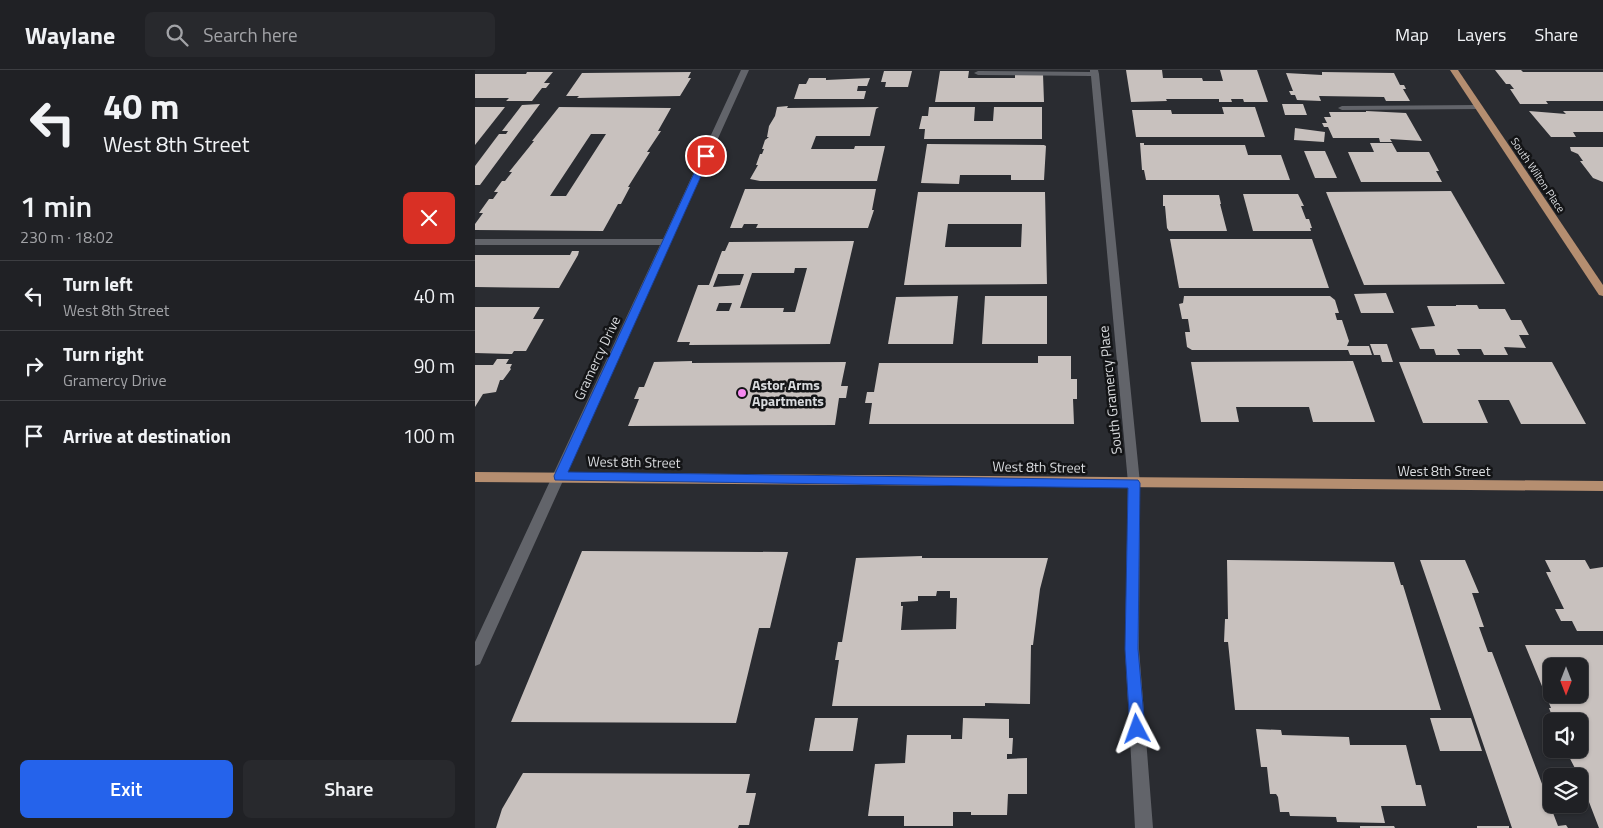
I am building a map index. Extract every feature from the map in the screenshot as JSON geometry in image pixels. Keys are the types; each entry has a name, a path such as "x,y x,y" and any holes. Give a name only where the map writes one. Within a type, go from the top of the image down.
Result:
{"main road":[{"name":"South Wilton Place","path":"1454,70 1602,290"},
{"name":"West 8th Street","path":"475,476 1603,486"}],"street":[{"name":"Gramercy Drive","path":"475,659 745,70"},
{"path":"978,73 1095,72"},
{"name":"South Gramercy Place","path":"1095,72 1134,483 1132,649 1144,828"},
{"path":"1342,108 1478,106"},
{"path":"475,242 667,242"}],"building":[{"path":"1126,70 1162,70 1163,78 1202,78 1203,81 1223,81 1220,70 1257,70 1268,102 1244,102 1243,99 1231,99 1232,102 1219,102 1219,99 1166,99 1167,101 1131,102"},
{"path":"1495,70 1603,72 1603,101 1546,101 1548,104 1520,104 1510,89 1514,89 1510,84 1506,84"},
{"path":"884,71 912,71 908,87 885,87 886,82 881,82"},
{"path":"940,71 969,71 968,78 1015,78 1015,74 1043,74 1044,102 935,102"},
{"path":"527,72 553,72 544,83 550,83 546,88 542,88 532,101 506,101 509,98 475,98 475,74 526,74"},
{"path":"691,72 688,78 691,78 680,96 577,98 579,96 566,96 582,73"},
{"path":"1322,72 1394,73 1400,85 1404,85 1406,89 1403,89 1410,101 1386,101 1384,97 1319,96 1321,101 1297,100 1295,95 1291,95 1289,91 1293,91 1286,73 1322,75"},
{"path":"809,78 826,78 826,80 870,78 867,86 858,86 857,91 866,91 864,99 794,99 799,84 806,84"},
{"path":"540,104 480,185 475,185 475,166 499,134 506,134 508,131 502,131 522,105"},
{"path":"1282,104 1303,104 1307,115 1285,115"},
{"path":"788,106 787,108 879,107 876,109 870,136 816,136 811,149 854,149 855,146 885,146 877,181 760,181 750,179 758,165 756,165 764,149 762,149 765,140 769,137 767,137 769,126 775,116 777,107"},
{"path":"475,107 505,107 475,145"},
{"path":"559,107 671,108 658,131 661,131 647,152 650,152 628,187 630,187 621,204 618,204 603,231 475,230 475,224 483,213 479,213 489,199 493,199 498,192 494,192 512,172 509,172 534,141 532,141","holes":["591,134 606,134 566,196 550,196"]},
{"path":"929,107 975,107 974,121 993,121 994,107 1042,107 1042,139 924,139 925,129 919,129 922,116 928,116"},
{"path":"1222,107 1255,107 1265,137 1136,137 1132,110 1171,110 1172,114 1224,114"},
{"path":"1529,111 1566,114 1563,111 1603,111 1603,132 1573,132 1576,137 1551,137"},
{"path":"1329,112 1406,113 1422,141 1390,139 1392,142 1380,142 1379,138 1333,138 1328,127 1324,127 1322,123 1327,123 1324,117 1331,117"},
{"path":"1295,128 1325,132 1324,142 1294,140"},
{"path":"1140,143 1144,143 1144,145 1245,145 1248,155 1281,155 1290,180 1146,180 1144,170 1142,170"},
{"path":"1370,143 1392,143 1397,152 1429,152 1439,171 1436,171 1442,182 1361,182 1348,152 1374,152"},
{"path":"927,144 1044,145 1046,146 1044,180 1011,180 1011,175 960,175 959,184 921,183"},
{"path":"1570,147 1603,147 1603,182 1593,178 1580,161 1583,161 1578,154 1571,151"},
{"path":"1304,151 1325,151 1337,178 1315,178"},
{"path":"745,189 876,189 872,210 874,210 868,228 756,228 758,224 744,224 742,228 730,228"},
{"path":"1451,191 1505,284 1364,285 1326,192"},
{"path":"918,192 1045,192 1047,284 904,285","holes":["948,224 1022,224 1021,247 945,247"]},
{"path":"1243,194 1298,194 1304,206 1301,206 1306,219 1309,219 1311,231 1253,231"},
{"path":"1163,195 1219,195 1227,231 1169,231 1167,228 1165,206 1163,206"},
{"path":"1170,239 1312,239 1329,288 1179,288"},
{"path":"854,241 830,344 689,345 690,342 677,342 698,285 709,285 722,251 725,251 729,242","holes":["795,268 807,268 795,312 783,312 784,308 740,308 752,273 794,273","718,274 744,274 740,285 713,287","719,303 732,303 729,311 716,311"]},
{"path":"572,251 579,251 559,288 475,287 475,255 570,255"},
{"path":"1386,293 1394,313 1361,313 1354,294"},
{"path":"958,296 953,344 888,344 896,297"},
{"path":"985,296 1047,296 1047,344 982,344"},
{"path":"1184,296 1330,296 1335,300 1339,313 1335,313 1337,320 1342,320 1349,341 1347,346 1369,346 1372,355 1350,355 1348,350 1192,350 1187,347 1185,332 1190,332 1188,319 1182,319 1179,304 1183,303"},
{"path":"1477,305 1479,309 1505,309 1511,320 1521,320 1529,335 1519,335 1526,348 1504,347 1508,355 1484,355 1481,349 1457,349 1460,355 1436,355 1434,349 1420,349 1411,328 1435,326 1427,306"},
{"path":"475,307 540,307 533,319 544,319 526,351 514,351 512,354 475,353"},
{"path":"1370,344 1387,344 1393,362 1382,362 1380,355 1374,355"},
{"path":"1038,356 1071,356 1071,379 1077,379 1077,399 1073,399 1074,424 869,424 872,403 865,403 867,392 874,392 879,363 1038,363"},
{"path":"497,359 509,359 506,364 512,364 511,369 503,380 500,380 496,392 483,394 475,407 475,365 493,365"},
{"name":"Astor Arms Apartments","path":"692,361 692,363 846,362 841,386 848,386 846,398 839,398 835,425 628,426 639,399 634,399 639,387 644,387 654,362"},
{"path":"1353,361 1375,422 1313,422 1309,407 1236,407 1239,422 1201,422 1191,362"},
{"path":"1399,362 1552,362 1586,424 1521,424 1509,400 1478,400 1488,423 1423,423"},
{"path":"582,551 788,552 770,628 759,628 736,723 511,722"},
{"path":"922,556 922,558 1048,558 1040,589 1033,645 1031,645 1030,704 985,703 985,706 832,706 839,660 835,660 838,642 842,642 856,558","holes":["937,591 950,591 950,598 957,598 956,629 901,630 903,606 901,606 901,602 918,601 918,596 936,596"]},
{"path":"1227,560 1394,562 1401,585 1403,585 1441,710 1235,710 1228,642 1224,642 1225,619 1228,619"},
{"path":"1420,560 1465,560 1479,593 1472,593 1484,627 1479,627 1488,652 1492,652 1543,786 1543,813 1553,813 1558,826 1566,825 1568,828 1512,828"},
{"path":"1545,560 1585,560 1590,569 1603,567 1603,631 1577,631 1572,621 1561,621 1555,609 1564,609 1546,572 1551,572"},
{"path":"1525,645 1603,645 1603,828 1599,828 1588,799 1588,768 1575,768 1570,758 1588,758 1588,713 1551,713 1549,708 1551,708 1549,703 1588,703 1588,658 1543,658 1543,689"},
{"path":"815,718 858,718 853,751 809,751"},
{"path":"963,718 1009,719 1009,738 1013,738 1012,754 1007,754 1007,759 1027,758 1027,794 1008,794 1007,815 971,815 971,812 953,812 953,826 904,826 904,816 868,816 875,764 905,763 907,735 951,735 951,739 962,739"},
{"path":"1430,718 1471,718 1482,751 1440,751"},
{"path":"1256,729 1281,730 1282,735 1349,737 1350,745 1406,745 1416,785 1421,785 1426,806 1381,806 1385,823 1337,822 1336,817 1290,816 1289,812 1280,812 1278,797 1276,794 1270,794 1267,767 1261,767"},
{"path":"523,773 750,774 746,793 756,793 749,825 739,825 738,828 496,828 502,809"},
{"path":"1360,826 1394,826 1395,828 1360,828"},
{"path":"1477,826 1509,826 1509,828 1477,828"}],"place":[{"name":"Astor Arms Apartments","path":"742,393"}],"route":[{"path":"706,156 560,476 1134,483 1132,649 1137,729"}]}
